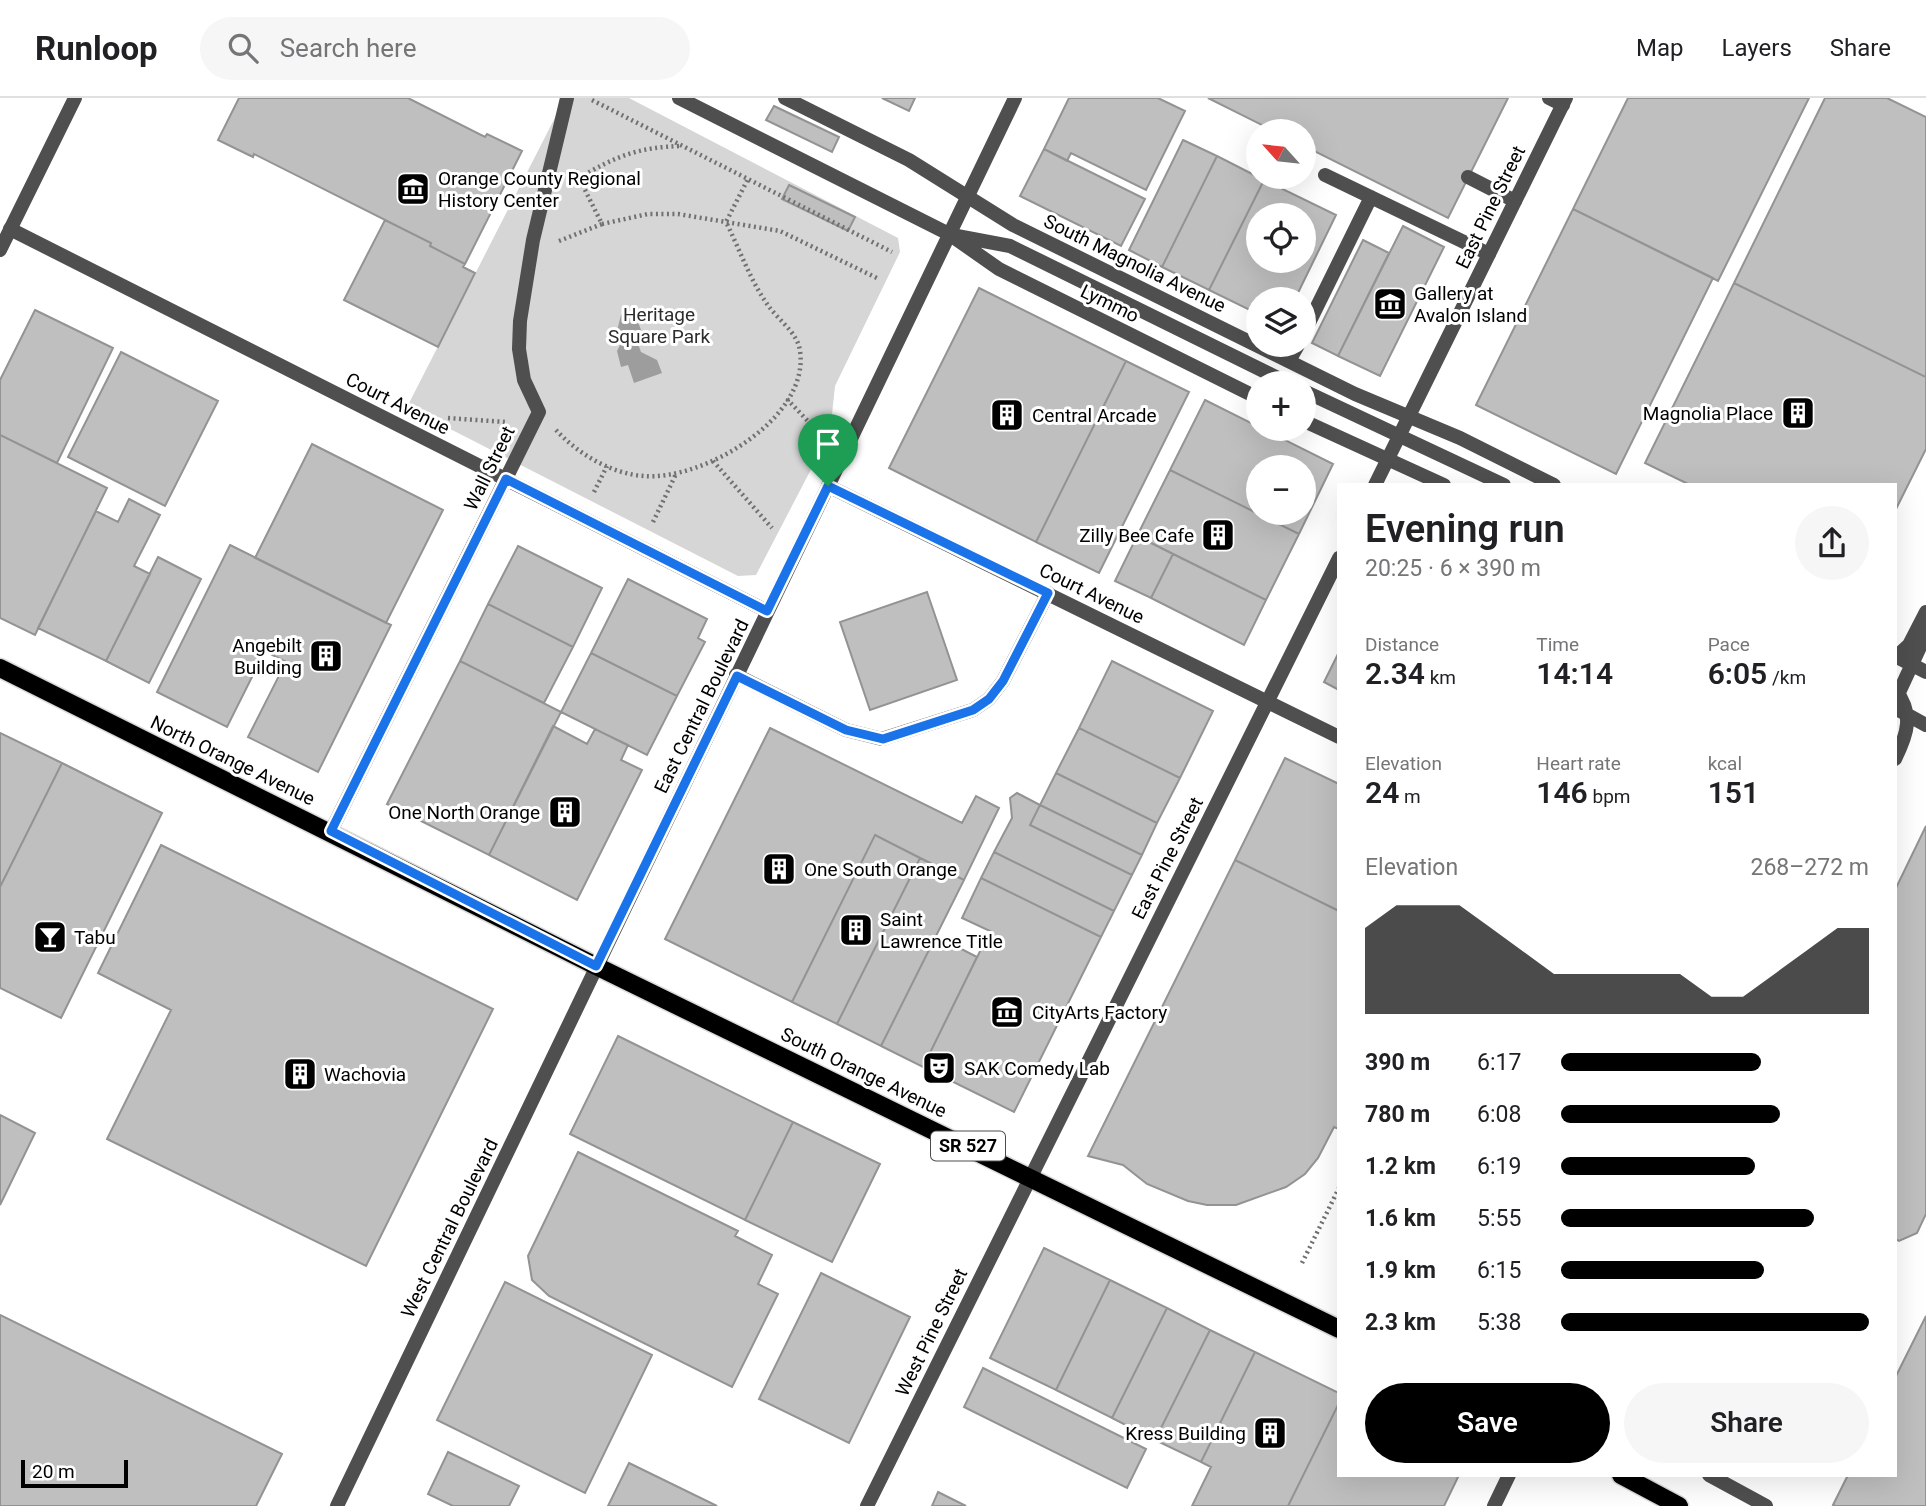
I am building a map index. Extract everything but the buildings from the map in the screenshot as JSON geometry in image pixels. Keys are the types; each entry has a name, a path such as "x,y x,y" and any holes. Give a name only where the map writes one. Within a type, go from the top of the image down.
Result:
{"main road":[{"name":"North Orange Avenue","path":"0,668 331,831 596,966"},
{"name":"South Orange Avenue","path":"596,966 1337,1328"},
{"path":"1625,1477 1679,1506"}],"street":[{"path":"0,250 75,98"},
{"name":"Wall Street","path":"331,831 538,412 524,380 519,349 520,321 530,252 567,98"},
{"name":"Lymmo","path":"679,98 949,234 999,269 1246,392"},
{"name":"South Magnolia Avenue","path":"785,98 909,160 1013,225 1289,362 1550,483"},
{"path":"967,196 1015,98"},
{"path":"1549,98 1564,102"},
{"name":"East Pine Street","path":"1376,483 1564,102"},
{"path":"1325,175 1489,254"},
{"path":"1468,177 1515,201"},
{"name":"East Central Boulevard","path":"596,966 967,196"},
{"path":"1316,309 1371,197"},
{"name":"Court Avenue","path":"10,229 767,611"},
{"name":"Lymmo","path":"949,234 1010,246 1264,371"},
{"path":"1289,362 1292,357"},
{"path":"1316,397 1500,483"},
{"path":"1316,427 1440,483"},
{"name":"Court Avenue","path":"828,486 1337,736"},
{"name":"East Pine Street","path":"1030,1176 1337,562"},
{"path":"737,676 846,730 883,739 973,710 989,699 1003,681 1048,593"},
{"path":"1897,659 1909,645 1926,612"},
{"path":"1897,693 1924,636"},
{"path":"1897,660 1926,672"},
{"path":"1901,712 1926,725"},
{"path":"1897,755 1909,729 1901,712"},
{"name":"West Central Boulevard","path":"337,1506 596,966"},
{"name":"West Pine Street","path":"867,1506 1030,1176"},
{"path":"1494,1506 1508,1477"},
{"path":"1713,1477 1766,1506"}],"path":[{"path":"588,98 892,252"},
{"path":"559,134 602,224"},
{"path":"579,178 612,158 648,147 683,146"},
{"path":"726,222 748,179"},
{"path":"530,252 602,224 648,214 678,214 780,231 879,279"},
{"path":"538,412 561,436 607,466 643,476 677,474 713,461 762,431 787,399 799,373 800,350 792,333 769,307 726,222"},
{"path":"787,399 826,440"},
{"path":"713,461 772,528"},
{"path":"594,492 607,466"},
{"path":"653,522 677,474"},
{"path":"1302,1263 1337,1192"}],"green space":[{"name":"Heritage Square Park","path":"565,98 629,98 898,238 900,252 835,386 830,433 756,575 738,576 407,407"}],"shaded area":[{"path":"628,313 636,317 643,335 638,344 641,352 657,360 662,373 634,383 628,365 621,367 617,351 620,345 617,331 621,315"}],"place":[{"name":"Orange County Regional History Center","path":"413,189"},
{"name":"Gallery at Avalon Island","path":"1390,304"},
{"name":"Magnolia Place","path":"1798,413"},
{"name":"Central Arcade","path":"1007,415"},
{"name":"Zilly Bee Cafe","path":"1218,535"},
{"name":"Angebilt Building","path":"326,656"},
{"name":"One North Orange","path":"565,812"},
{"name":"One South Orange","path":"779,869"},
{"name":"Saint Lawrence Title","path":"856,930"},
{"name":"Tabu","path":"50,937"},
{"name":"CityArts Factory","path":"1007,1012"},
{"name":"SAK Comedy Lab","path":"939,1068"},
{"name":"Wachovia","path":"300,1074"},
{"name":"Kress Building","path":"1270,1433"}],"route":[{"path":"506,479 767,611 828,486 1048,593 1003,681 989,699 973,710 883,739 846,730 737,676 596,966 331,831 506,479"}]}
